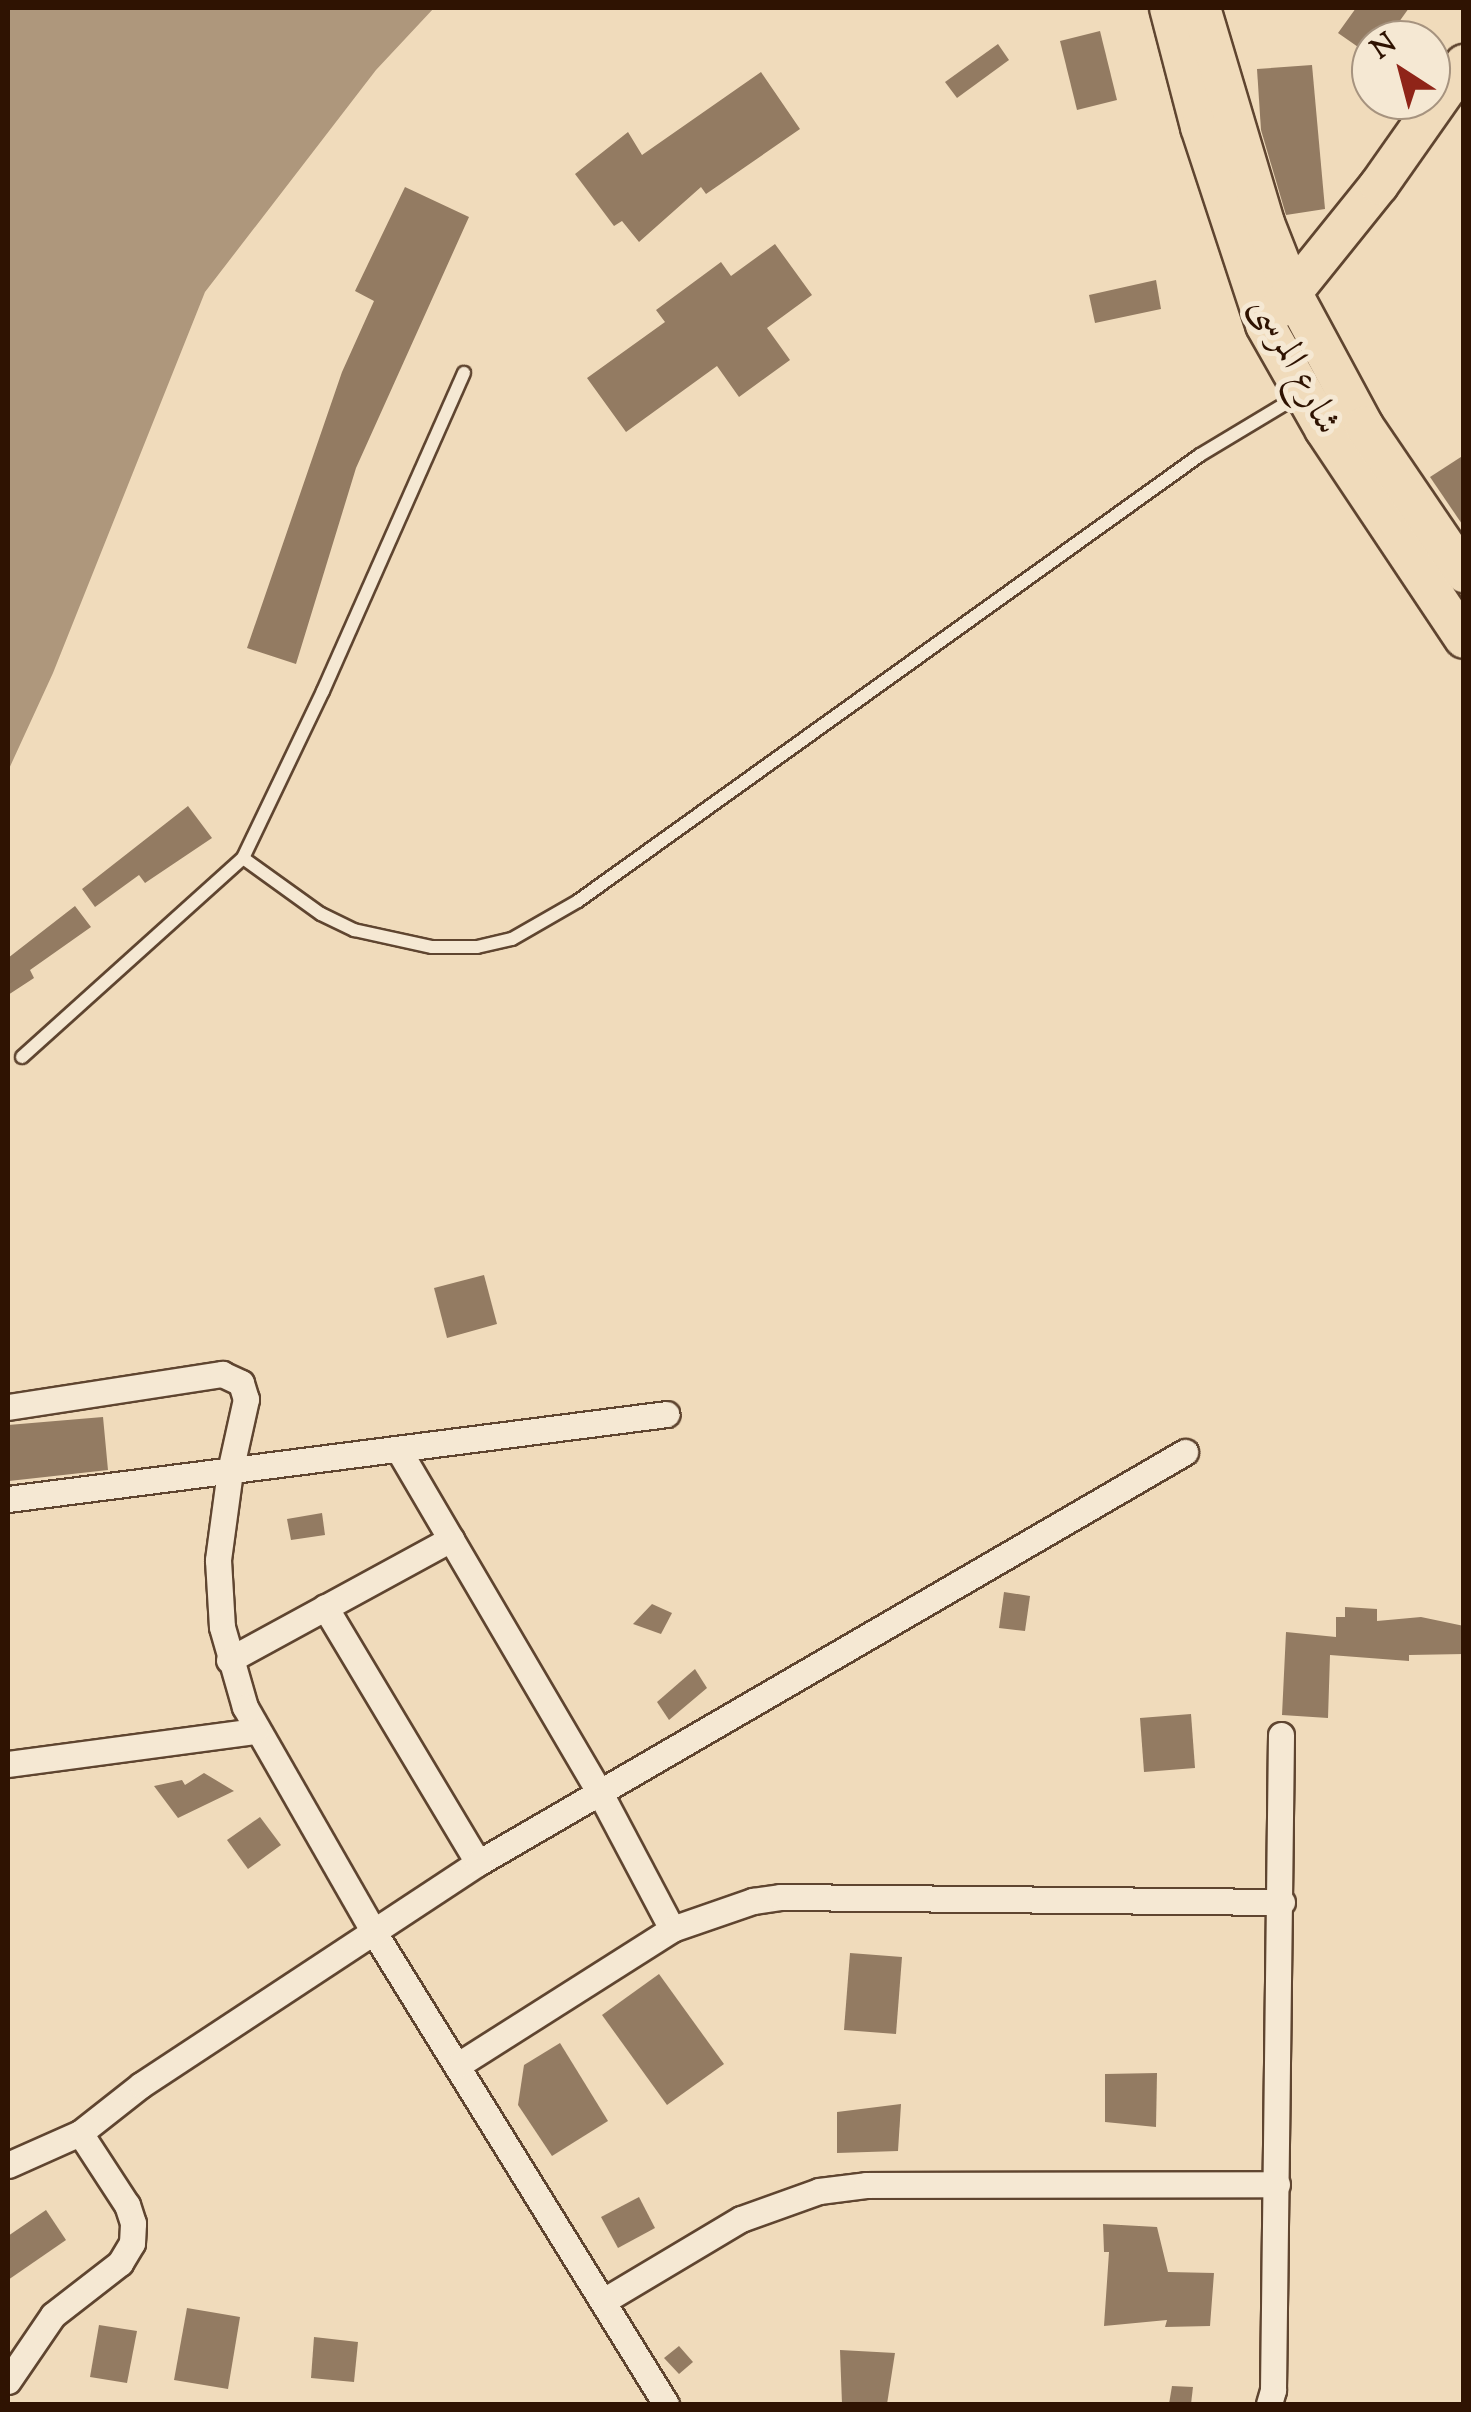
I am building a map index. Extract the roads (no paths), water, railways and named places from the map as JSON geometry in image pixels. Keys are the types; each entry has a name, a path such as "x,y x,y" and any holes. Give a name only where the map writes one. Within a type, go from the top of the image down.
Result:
{"main road":[{"name":"شارع المرسى","path":"1168,8 1200,127 1265,325 1302,394 1464,639"},
{"name":"شارع المرسى","path":"1201,8 1265,223 1294,294 1364,426 1464,573"},
{"path":"1265,325 1379,185 1464,64"}],"street":[{"path":"8,1408 229,1375 241,1383 246,1399 230,1471 218,1560 229,1660 256,1730 375,1934 606,2300 666,2404"},
{"path":"8,1499 668,1414"},
{"path":"398,1449 600,1792 672,1929"},
{"path":"8,2165 80,2133 141,2085 478,1864 1185,1452"},
{"path":"229,1660 451,1539"},
{"path":"326,1607 478,1864"},
{"path":"8,1764 256,1730"},
{"path":"1269,2404 1273,2390 1277,2184 1281,1735"},
{"path":"458,2064 672,1929 726,1907 780,1897 1282,1902"},
{"path":"8,2381 54,2315 120,2263 132,2242 133,2223 127,2205 80,2133"},
{"path":"606,2300 741,2218 796,2197 842,2187 1277,2184"}],"lane":[{"path":"22,1056 243,858 323,691 464,373"},
{"path":"243,858 321,914 354,930 432,947 477,947 512,939 578,901 1200,455 1302,394"}]}
